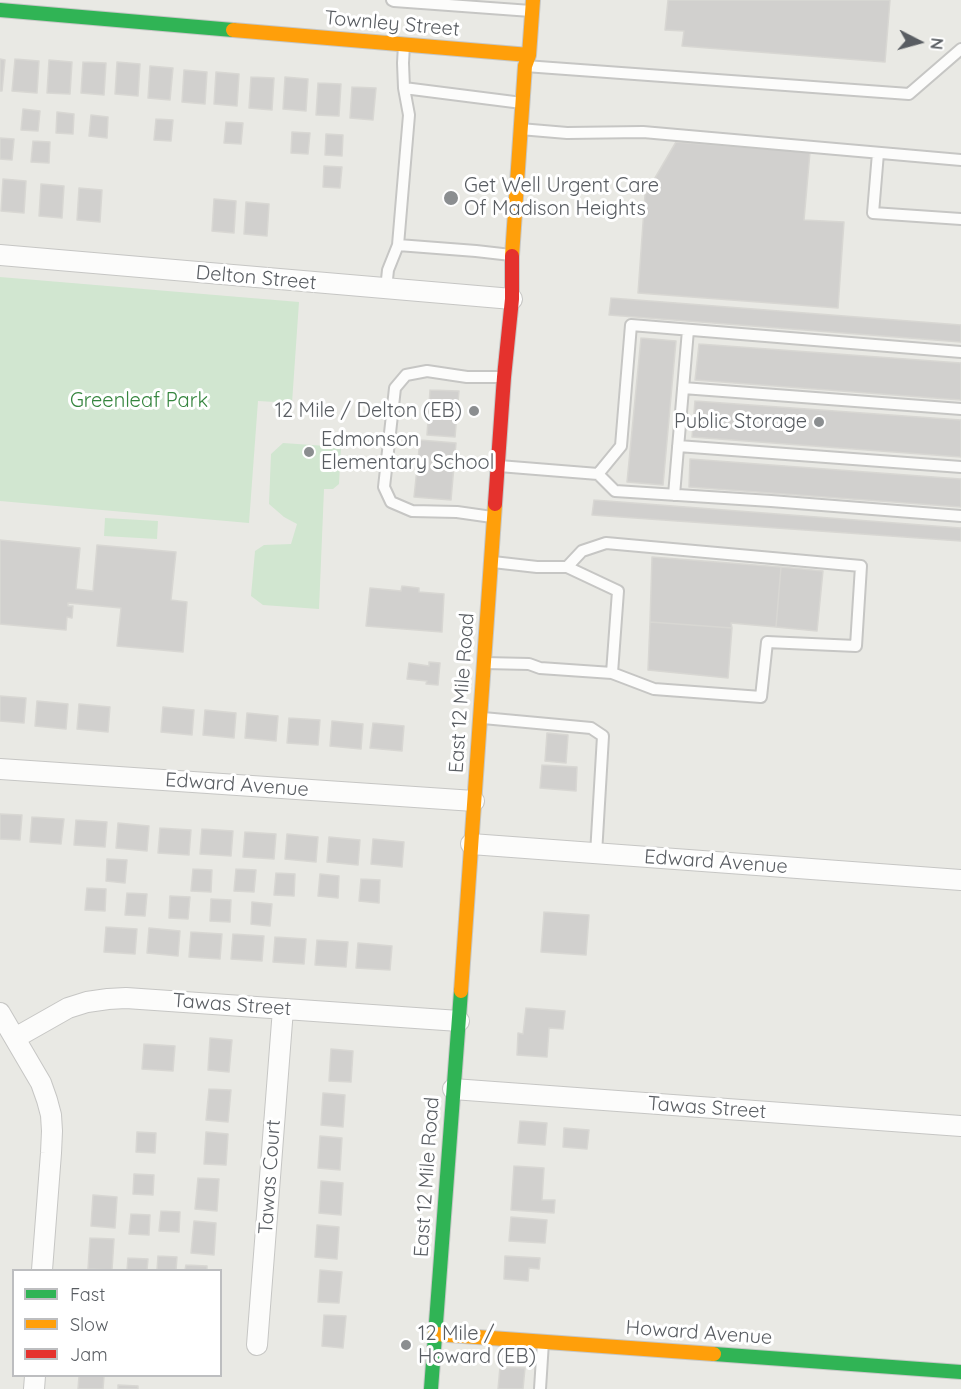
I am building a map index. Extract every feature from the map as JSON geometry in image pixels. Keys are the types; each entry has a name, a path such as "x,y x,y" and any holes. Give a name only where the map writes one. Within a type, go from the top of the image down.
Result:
{"main road":[{"name":"East 12 Mile Road","path":"431,1389 504,377 512,299 512,256 520,129 533,5"},
{"name":"Townley Street","path":"0,10 404,45 527,61"},
{"name":"Howard Avenue","path":"435,1334 961,1372"}],"street":[{"name":"Delton Street","path":"0,255 512,299"},
{"name":"Edward Avenue","path":"0,770 474,801"},
{"name":"Edward Avenue","path":"471,844 961,880"},
{"name":"Tawas Street","path":"15,1038 68,1008 87,1002 126,998 459,1021"},
{"name":"Tawas Court","path":"257,1345 283,1009"},
{"path":"0,1013 41,1083 51,1114 51,1153 42,1269"},
{"name":"Tawas Street","path":"453,1089 961,1126"}],"lane":[{"path":"392,0 416,3 533,5"},
{"path":"386,289 388,270 398,245 409,115 404,88 404,45"},
{"path":"527,61 909,94 961,50"},
{"path":"404,88 522,103"},
{"path":"520,129 567,133 643,132 961,160"},
{"path":"878,153 873,213 961,219"},
{"path":"398,245 476,250 512,256"},
{"path":"598,474 621,446 631,325 961,352"},
{"path":"674,495 688,330"},
{"path":"495,517 457,512 412,511 392,502 384,487 395,388 406,375 427,371 467,377 504,377"},
{"path":"683,388 961,409"},
{"path":"678,446 961,467"},
{"path":"498,466 598,474 615,491 961,516"},
{"path":"484,663 529,664 540,668 612,673 654,689 761,697 767,642 856,646 861,566 606,543 582,552 567,567"},
{"path":"492,561 537,567 567,567 618,591 612,673"},
{"path":"479,717 591,728 603,736 596,854"},
{"path":"540,1389 543,1341"}],"green space":[{"name":"Greenleaf Park","path":"0,277 299,302 292,403 258,401 249,523 0,501"},
{"path":"283,443 341,447 339,484 333,489 324,489 319,609 263,605 251,596 255,551 264,545 291,544 297,524 284,517 269,504 271,454"},
{"path":"105,518 158,521 157,539 104,536"}],"building":[{"path":"668,0 890,0 885,62 682,46 684,31 665,30"},
{"path":"0,59 5,60 2,91 0,91"},
{"path":"15,59 39,61 37,93 12,91"},
{"path":"49,60 72,62 70,94 47,93"},
{"path":"83,62 106,63 104,95 81,93"},
{"path":"117,62 140,64 138,96 115,94"},
{"path":"150,66 173,68 170,100 148,98"},
{"path":"184,70 207,72 205,104 182,102"},
{"path":"216,72 239,74 237,106 214,104"},
{"path":"251,77 274,78 272,110 249,108"},
{"path":"285,77 308,79 306,111 283,109"},
{"path":"318,83 341,84 339,116 316,115"},
{"path":"352,87 376,88 373,120 350,118"},
{"path":"23,109 40,111 38,131 21,130"},
{"path":"57,112 74,114 73,134 56,133"},
{"path":"91,115 108,117 107,138 89,136"},
{"path":"156,119 173,120 171,141 154,140"},
{"path":"226,122 243,123 241,144 224,143"},
{"path":"292,132 310,133 308,154 291,153"},
{"path":"326,134 343,135 342,156 325,155"},
{"path":"0,138 14,139 12,160 0,159"},
{"path":"33,141 50,142 49,163 31,162"},
{"path":"676,142 810,152 804,220 844,222 838,308 638,293 645,195"},
{"path":"324,166 342,167 340,188 323,187"},
{"path":"3,179 26,181 24,213 1,211"},
{"path":"41,184 64,186 62,218 39,216"},
{"path":"79,188 102,190 100,222 77,220"},
{"path":"214,199 236,201 234,233 212,231"},
{"path":"246,202 269,204 267,236 244,234"},
{"path":"611,298 961,325 961,342 609,315"},
{"path":"641,338 676,341 663,485 627,482"},
{"path":"699,344 961,363 961,400 695,380"},
{"path":"430,390 459,391 455,437 427,435"},
{"path":"695,401 961,420 961,457 692,437"},
{"path":"420,440 456,443 451,500 414,497"},
{"path":"690,459 961,479 961,507 689,487"},
{"path":"594,500 961,528 961,541 592,515"},
{"path":"0,540 80,548 76,589 93,591 97,545 176,552 171,600 187,602 183,652 117,646 121,608 68,603 68,606 73,606 72,618 67,617 66,630 0,624"},
{"path":"652,557 781,567 776,627 731,623 732,628 650,622"},
{"path":"781,567 823,571 817,631 776,627"},
{"path":"402,586 419,588 419,592 444,594 442,632 366,626 370,588 401,591"},
{"path":"650,622 732,628 728,678 648,670"},
{"path":"429,662 440,663 438,685 426,684 427,681 407,679 409,663 429,666"},
{"path":"0,696 26,698 24,723 0,721"},
{"path":"37,701 68,704 66,729 35,726"},
{"path":"79,704 110,707 108,732 77,729"},
{"path":"163,707 194,710 192,735 161,732"},
{"path":"205,710 236,713 234,738 203,735"},
{"path":"247,713 278,716 276,741 245,738"},
{"path":"289,718 320,720 318,745 287,743"},
{"path":"332,721 363,724 361,749 330,746"},
{"path":"373,723 404,726 402,751 370,748"},
{"path":"547,733 568,735 566,763 545,761"},
{"path":"542,765 577,767 576,791 540,788"},
{"path":"0,814 22,815 20,840 0,839"},
{"path":"32,817 64,819 61,844 30,842"},
{"path":"76,820 107,822 105,847 74,845"},
{"path":"118,823 149,826 147,851 116,848"},
{"path":"160,828 191,830 189,855 158,853"},
{"path":"202,829 233,831 231,856 200,854"},
{"path":"245,832 276,834 274,859 243,857"},
{"path":"287,834 318,837 316,862 285,859"},
{"path":"329,837 360,840 358,865 327,862"},
{"path":"373,839 404,842 402,867 371,864"},
{"path":"107,859 127,860 125,883 106,881"},
{"path":"193,869 212,870 211,892 191,891"},
{"path":"236,869 256,870 254,892 234,891"},
{"path":"276,873 295,874 294,896 274,895"},
{"path":"320,874 339,876 338,898 318,896"},
{"path":"361,879 380,880 379,903 359,901"},
{"path":"87,888 106,889 105,911 85,910"},
{"path":"127,893 147,894 145,916 125,915"},
{"path":"170,896 190,897 188,919 169,918"},
{"path":"211,899 231,900 230,922 210,921"},
{"path":"252,902 272,904 270,926 251,924"},
{"path":"544,912 589,915 586,955 541,952"},
{"path":"106,927 137,929 135,954 104,952"},
{"path":"149,928 180,931 178,956 147,953"},
{"path":"191,932 222,934 220,959 189,957"},
{"path":"233,934 264,936 262,961 231,959"},
{"path":"275,937 306,939 304,964 273,962"},
{"path":"317,940 348,942 346,967 315,965"},
{"path":"358,943 392,946 390,970 356,968"},
{"path":"526,1008 565,1011 563,1029 549,1028 547,1057 517,1055 518,1033 523,1034"},
{"path":"210,1038 232,1040 229,1072 208,1070"},
{"path":"144,1044 175,1046 173,1071 142,1069"},
{"path":"331,1049 353,1051 351,1082 329,1081"},
{"path":"209,1089 231,1090 228,1122 206,1120"},
{"path":"323,1093 345,1095 343,1127 321,1125"},
{"path":"520,1121 547,1123 545,1145 518,1143"},
{"path":"564,1128 589,1130 587,1149 563,1147"},
{"path":"137,1132 156,1133 155,1153 136,1152"},
{"path":"206,1132 228,1134 226,1165 204,1164"},
{"path":"320,1136 342,1138 340,1170 318,1168"},
{"path":"514,1166 544,1168 542,1200 555,1200 554,1213 511,1210"},
{"path":"134,1174 154,1175 153,1195 133,1194"},
{"path":"198,1178 219,1179 217,1211 195,1209"},
{"path":"321,1181 343,1183 341,1215 319,1213"},
{"path":"93,1195 117,1197 115,1228 91,1226"},
{"path":"161,1211 180,1212 179,1232 159,1231"},
{"path":"131,1214 150,1215 149,1235 129,1234"},
{"path":"511,1217 547,1220 545,1243 509,1241"},
{"path":"194,1221 216,1223 214,1255 191,1253"},
{"path":"317,1225 339,1227 337,1259 315,1257"},
{"path":"90,1238 114,1239 112,1269 88,1269"},
{"path":"158,1256 177,1257 176,1269 157,1269"},
{"path":"505,1256 540,1258 539,1269 529,1268 528,1281 504,1279"},
{"path":"128,1258 148,1259 147,1269 127,1269"},
{"path":"186,1265 207,1266 207,1269 185,1269"},
{"path":"320,1270 342,1272 339,1303 318,1302"},
{"path":"324,1315 346,1316 343,1348 322,1346"},
{"path":"500,1367 525,1368 523,1389 498,1389"},
{"path":"79,1377 104,1377 103,1389 78,1389"},
{"path":"118,1385 138,1386 138,1389 118,1389"}],"traffic: fast":[{"path":"0,10 233,30"},
{"path":"431,1389 461,991"},
{"path":"714,1354 961,1372"}],"traffic: slow":[{"path":"512,256 525,66 529,55 533,0"},
{"path":"233,30 529,55"},
{"path":"461,991 495,504"},
{"path":"435,1334 714,1354"}],"traffic: jam":[{"path":"495,504 512,299 512,256"}],"place":[{"name":"Get Well Urgent Care Of Madison Heights","path":"451,198"},
{"name":"12 Mile / Delton (EB)","path":"474,411"},
{"name":"Public Storage","path":"819,422"},
{"name":"Edmonson Elementary School","path":"309,452"},
{"name":"12 Mile / Howard (EB)","path":"406,1345"}]}
